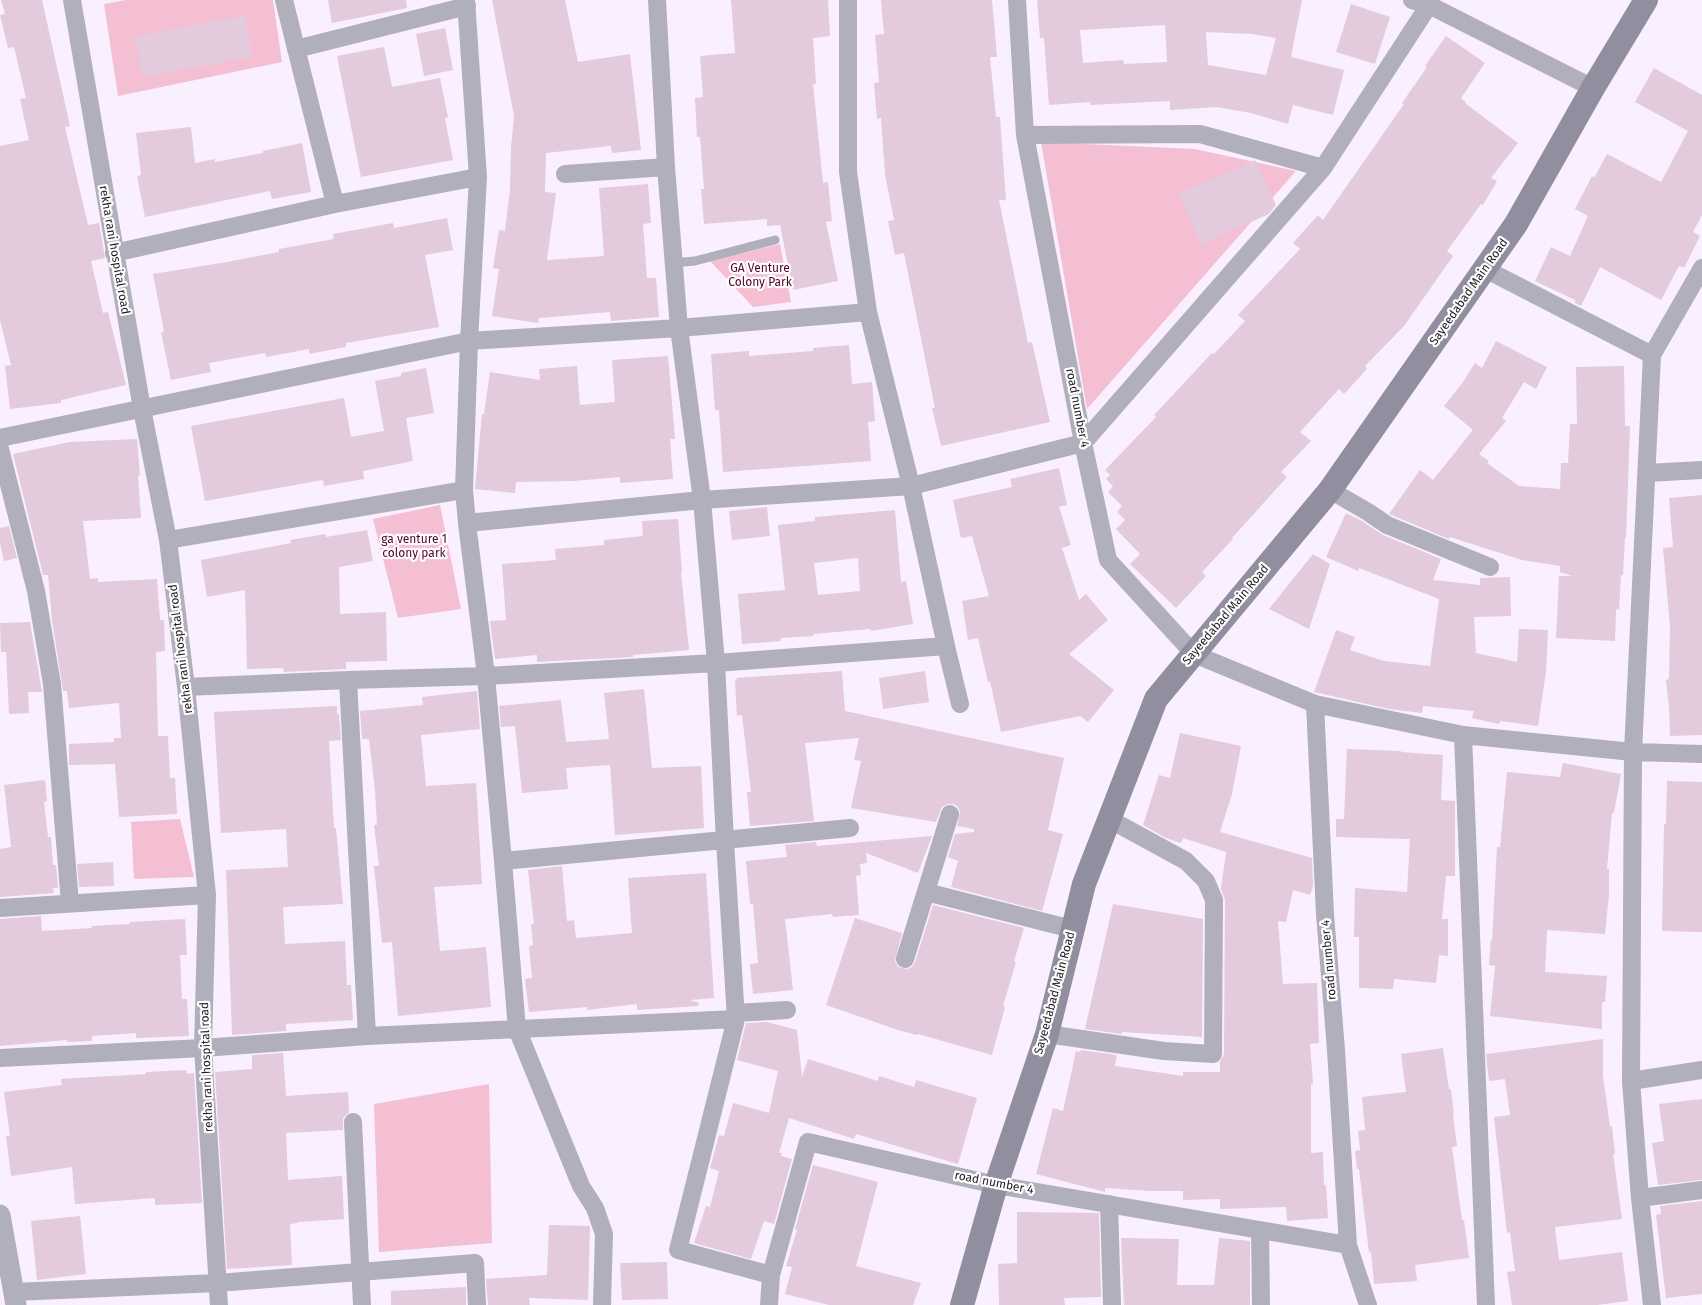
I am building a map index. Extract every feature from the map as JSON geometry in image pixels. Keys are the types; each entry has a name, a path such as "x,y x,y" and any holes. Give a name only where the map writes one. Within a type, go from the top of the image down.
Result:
{"main road":[{"name":"Sayeedabad Main Road","path":"962,1305 996,1185 1047,1034 1084,884 1156,699 1330,490 1485,269 1516,224 1593,88 1646,0"}],"street":[{"name":"rekha rani hospital road","path":"72,0 114,253 142,410 168,540 186,687 207,895 203,1048 219,1305"},
{"path":"284,0 335,204"},
{"path":"657,0 673,263 679,328 702,500 716,663 736,1016 678,1250 771,1275"},
{"path":"848,0 848,172 868,312 911,486 960,704"},
{"name":"road number 4","path":"1017,0 1025,135 1083,443 1108,560 1194,654 1315,704 1463,735 1633,752 1702,754"},
{"path":"1412,0 1429,5 1593,88"},
{"path":"296,49 466,3 478,177 469,341 464,490 486,676 516,1029 581,1186 595,1208 604,1234 602,1305"},
{"path":"467,523 702,500 911,486 1083,443 1323,168 1429,5"},
{"path":"1025,135 1200,134 1323,168"},
{"path":"565,174 666,167"},
{"path":"114,253 335,204 478,177"},
{"path":"1652,1305 1640,1198 1631,1081 1633,752 1652,355 1702,268"},
{"path":"1485,269 1652,355"},
{"path":"0,438 469,341 679,328 868,312"},
{"path":"0,448 6,500 36,591 52,684 70,903"},
{"path":"1647,473 1702,470"},
{"path":"168,540 464,490"},
{"path":"1330,490 1387,525 1490,567"},
{"path":"186,687 486,676 716,663 946,646"},
{"path":"348,680 367,1036"},
{"name":"road number 4","path":"1315,704 1325,914 1336,1050 1348,1245 1368,1305"},
{"path":"1463,735 1486,1305"},
{"path":"905,959 950,814"},
{"path":"1047,1034 1164,1052 1213,1054 1214,900 1206,881 1186,861 1109,820"},
{"path":"503,861 850,828"},
{"path":"926,892 1072,929"},
{"path":"0,908 207,895"},
{"path":"0,1058 203,1048 367,1036 736,1016 786,1010"},
{"path":"1631,1081 1702,1070"},
{"path":"353,1122 362,1305"},
{"name":"road number 4","path":"769,1305 771,1275 808,1142 996,1185 1348,1245"},
{"path":"1640,1198 1702,1190"},
{"path":"1109,1204 1112,1305"},
{"path":"0,1215 15,1299 475,1263 477,1305"},
{"path":"1260,1230 1261,1305"}],"lane":[{"path":"673,263 695,261 775,240"}],"green space":[{"path":"126,0 273,0 282,62 118,96 104,4"},
{"path":"1041,142 1195,149 1296,171 1087,409"},
{"name":"GA Venture Colony Park","path":"780,244 791,302 753,307 710,261"},
{"name":"ga venture 1 colony park","path":"440,505 461,609 398,618 373,519"},
{"path":"180,819 194,877 134,879 131,822"},
{"path":"489,1084 492,1243 379,1252 374,1104"}],"building":[{"path":"1,0 42,0 70,126 65,127 88,225 99,223 105,258 91,261 103,313 108,312 126,385 61,400 61,403 10,409 5,366 11,365 0,320 0,146 29,140 20,99 26,98 14,47 8,48 0,15 5,14"},
{"path":"328,0 406,0 407,8 332,23"},
{"path":"492,0 565,0 578,62 630,54 641,150 612,153 611,146 546,153 545,192 556,193 547,260 604,256 599,188 648,184 651,223 643,224 647,278 656,278 659,317 611,321 610,312 539,318 538,323 492,316 499,269 493,268 499,230 505,231 510,189 514,116"},
{"path":"731,0 828,0 830,36 813,38 816,84 813,84 823,183 828,182 832,221 826,222 838,281 793,290 780,225 767,226 767,219 704,224 701,189 704,189 700,137 697,137 695,98 703,97 700,56 735,53"},
{"path":"881,0 992,0 997,57 990,57 996,117 1000,117 1006,200 999,200 1028,343 1032,342 1050,422 941,446 932,408 935,408 904,253 895,255 888,221 894,220 885,174 881,118 877,119 874,83 879,82 875,35 884,34"},
{"path":"1037,0 1302,0 1291,57 1344,70 1333,115 1293,105 1288,124 1251,113 1216,107 1170,110 1170,101 1090,105 1090,102 1049,105 1044,38 1040,38","holes":["1165,25 1167,62 1124,64 1123,60 1083,63 1080,30","1206,32 1252,34 1276,38 1266,75 1208,65"]},
{"path":"1351,4 1390,17 1375,64 1336,52"},
{"path":"245,16 252,57 142,77 135,36"},
{"path":"445,28 453,70 424,76 416,34"},
{"path":"1446,36 1485,63 1461,98 1518,143 1491,178 1497,181 1483,205 1481,204 1447,251 1453,256 1404,326 1365,366 1367,369 1344,394 1339,389 1300,432 1311,441 1281,472 1287,477 1202,572 1206,576 1176,608 1130,564 1140,554 1116,529 1125,520 1117,512 1122,506 1108,492 1113,486 1106,479 1110,475 1105,470 1156,417 1154,415 1212,353 1214,354 1245,321 1238,315 1300,249 1293,243 1318,215 1323,220 1404,104 1402,103"},
{"path":"384,47 392,87 440,78 448,117 445,118 453,160 361,177 337,56"},
{"path":"1654,68 1702,95 1702,215 1693,232 1700,236 1684,268 1679,266 1661,300 1600,267 1581,306 1575,303 1575,300 1535,281 1551,247 1570,256 1588,216 1575,209 1592,176 1594,178 1607,154 1661,182 1688,131 1635,102"},
{"path":"191,127 195,163 215,159 215,162 302,143 311,192 272,199 270,191 145,217 137,176 141,175 136,133"},
{"path":"1255,160 1276,205 1269,214 1201,244 1179,194"},
{"path":"447,218 453,250 425,255 439,327 346,343 346,347 309,354 309,349 266,357 265,353 209,363 211,372 171,380 161,332 164,332 153,274 279,252 279,249 334,239 333,234 393,223 394,228"},
{"path":"1496,341 1547,367 1536,389 1524,382 1502,418 1506,421 1479,454 1489,461 1487,463 1519,486 1560,489 1561,463 1568,463 1570,424 1577,424 1576,367 1624,366 1625,426 1630,426 1626,538 1619,610 1616,609 1615,641 1556,638 1559,576 1572,576 1560,572 1560,566 1522,560 1450,537 1449,539 1389,514 1420,470 1433,480 1473,430 1444,406 1475,363 1482,368"},
{"path":"849,345 852,384 872,382 875,421 868,422 871,461 723,472 719,410 715,410 711,354 749,351 749,356 813,351 813,348"},
{"path":"668,356 675,439 670,439 673,479 620,483 620,477 574,481 516,482 515,493 475,489 482,414 484,414 490,372 540,380 539,369 577,366 580,405 615,402 612,360"},
{"path":"426,368 434,413 406,418 413,461 363,471 364,479 324,486 323,480 205,501 191,426 344,398 351,437 384,431 375,381 401,376 401,373"},
{"path":"137,439 141,518 83,521 90,579 98,578 98,582 157,579 160,620 164,620 165,651 156,652 158,736 168,736 170,778 175,778 177,814 119,817 115,764 69,765 69,744 114,742 114,738 121,738 119,703 69,708 67,691 63,691 52,620 48,575 43,575 13,454 70,442"},
{"path":"1059,468 1067,505 1059,507 1071,545 1062,548 1079,600 1086,594 1108,620 1069,654 1114,690 1088,722 1080,716 1001,732 978,638 968,640 962,601 989,596 972,536 961,538 953,500 1012,487 1010,479"},
{"path":"1702,495 1702,735 1670,736 1666,680 1669,679 1670,627 1663,548 1673,547 1669,498"},
{"path":"767,507 770,536 732,540 729,511"},
{"path":"895,510 901,582 906,581 913,624 871,631 870,629 813,634 814,636 781,638 781,641 742,644 738,594 785,590 778,525 815,521 815,517","holes":["858,558 860,591 818,595 814,563"]},
{"path":"1346,513 1383,535 1441,559 1433,580 1480,585 1480,578 1510,577 1511,616 1474,617 1476,653 1517,662 1519,629 1548,630 1546,671 1538,726 1500,721 1499,724 1472,718 1474,711 1423,706 1422,713 1389,709 1314,692 1336,630 1355,637 1350,650 1384,661 1430,666 1439,599 1359,568 1358,571 1326,557"},
{"path":"678,519 681,573 689,650 633,655 633,657 537,662 537,655 495,659 490,621 506,620 502,564 556,560 555,549 604,545 604,540 643,536 642,521"},
{"path":"9,526 17,558 4,561 0,543 0,528"},
{"path":"367,530 373,561 339,567 340,614 386,612 387,661 346,662 346,669 284,672 283,668 247,669 245,590 207,597 201,560 291,543 290,540 325,534 326,537"},
{"path":"1313,554 1330,564 1309,629 1269,609"},
{"path":"30,622 42,692 28,692 29,713 9,714 6,652 1,652 0,623"},
{"path":"842,671 845,711 1064,758 1048,830 1063,834 1042,911 951,887 958,861 948,857 955,834 974,832 974,829 957,826 960,812 954,804 942,807 936,822 851,808 861,761 854,760 859,738 805,743 814,821 750,826 747,792 751,792 742,715 737,716 736,678"},
{"path":"925,671 929,702 883,709 879,678"},
{"path":"644,689 652,768 701,766 704,828 615,835 610,765 566,768 568,789 522,793 515,726 501,727 499,706 561,700 566,742 609,739 604,693"},
{"path":"477,691 480,729 421,735 426,786 476,783 482,884 434,887 440,951 486,947 491,1007 398,1016 392,942 382,943 374,866 379,866 374,825 377,825 375,790 369,739 362,739 360,711 423,705 422,697"},
{"path":"337,706 341,740 329,741 334,828 336,828 343,904 283,907 285,944 345,941 347,985 351,985 353,1020 286,1024 286,1031 232,1035 226,870 288,867 286,829 221,833 214,712"},
{"path":"1180,733 1241,746 1232,794 1220,832 1312,858 1313,886 1310,895 1293,890 1286,922 1278,921 1283,984 1317,983 1319,1043 1310,1044 1313,1084 1311,1084 1311,1153 1323,1152 1328,1218 1287,1221 1286,1207 1220,1209 1220,1199 1183,1200 1183,1191 1105,1188 1105,1192 1036,1174 1053,1108 1063,1111 1076,1051 1117,1055 1115,1066 1183,1076 1183,1072 1220,1072 1220,1062 1224,1054 1225,900 1221,889 1226,852 1183,838 1181,843 1166,838 1143,825 1159,775 1170,778"},
{"path":"1347,749 1443,755 1441,800 1455,801 1455,876 1446,876 1442,919 1448,919 1448,956 1439,955 1436,983 1394,979 1393,989 1359,988 1359,937 1354,937 1355,888 1407,892 1410,839 1336,837 1336,819 1344,819"},
{"path":"1563,763 1621,774 1614,813 1612,813 1607,869 1609,869 1609,894 1605,934 1547,930 1545,972 1607,976 1605,1002 1602,1002 1602,1029 1490,1016 1495,966 1489,965 1497,847 1500,847 1507,772 1560,777"},
{"path":"45,780 47,801 44,802 48,837 51,837 53,865 56,865 58,888 53,888 54,893 0,897 0,849 11,847 4,785"},
{"path":"1667,781 1702,782 1702,932 1662,931 1664,824 1666,824"},
{"path":"932,836 918,873 866,853 867,863 860,864 861,875 856,876 859,915 833,917 832,914 785,919 793,990 753,994 750,964 758,963 753,904 750,904 746,861 787,857 785,845 816,842 817,846"},
{"path":"113,862 114,886 79,887 77,864"},
{"path":"562,866 567,921 574,920 576,938 632,933 628,878 706,873 714,998 690,1000 699,1003 698,1006 637,1010 637,1004 587,1010 587,1007 529,1012 525,979 532,978 529,946 533,945 531,924 534,924 528,870"},
{"path":"1113,904 1203,919 1202,1037 1122,1032 1122,1034 1085,1029"},
{"path":"933,905 1024,928 1014,961 1016,962 1003,1006 1005,1007 992,1055 898,1030 826,1005 855,918 902,933 895,961 898,967 907,969 912,967 915,962"},
{"path":"41,916 42,931 92,928 91,926 130,924 130,922 185,919 187,955 180,955 182,999 187,999 189,1036 136,1038 136,1033 92,1036 92,1041 67,1042 67,1040 0,1046 0,919"},
{"path":"767,1022 797,1030 802,1077 808,1059 878,1081 879,1076 914,1087 916,1080 977,1098 958,1164 856,1134 854,1139 789,1118 779,1153 782,1153 781,1156 792,1159 774,1224 764,1221 751,1259 694,1243 706,1206 710,1207 719,1171 710,1168 719,1135 724,1136 733,1103 769,1113 778,1071 737,1060 746,1023"},
{"path":"1603,1039 1603,1076 1610,1127 1612,1126 1615,1154 1613,1154 1622,1219 1555,1227 1559,1260 1622,1252 1628,1301 1597,1305 1512,1305 1507,1272 1515,1271 1510,1232 1507,1233 1494,1117 1510,1115 1505,1079 1489,1081 1486,1054"},
{"path":"1443,1048 1449,1089 1451,1089 1457,1146 1452,1147 1469,1258 1415,1265 1417,1281 1374,1284 1371,1252 1369,1253 1359,1169 1357,1169 1355,1151 1360,1150 1358,1131 1365,1130 1362,1097 1406,1092 1401,1054"},
{"path":"283,1053 286,1096 348,1092 349,1112 343,1118 343,1130 286,1133 288,1180 342,1176 344,1219 290,1224 292,1265 227,1269 215,1072 252,1069 252,1055"},
{"path":"186,1070 187,1074 194,1073 202,1203 155,1205 155,1198 75,1204 72,1167 11,1176 6,1136 10,1136 4,1092 62,1085 61,1079"},
{"path":"1702,1099 1702,1180 1658,1185 1652,1143 1664,1141 1659,1104"},
{"path":"813,1165 878,1182 856,1266 921,1283 913,1305 829,1305 785,1294 792,1267 786,1266"},
{"path":"1702,1201 1702,1294 1666,1298 1656,1215 1661,1214 1660,1206"},
{"path":"1017,1212 1099,1213 1101,1297 1064,1298 1065,1305 999,1305 998,1264 1017,1263"},
{"path":"80,1216 86,1274 37,1280 31,1221"},
{"path":"549,1225 590,1226 588,1300 529,1298 530,1305 488,1305 486,1279 547,1275"},
{"path":"1121,1238 1179,1239 1177,1285 1214,1285 1219,1238 1250,1241 1250,1305 1124,1305"},
{"path":"667,1262 668,1299 622,1300 620,1263"},
{"path":"466,1287 466,1305 391,1305 391,1291"}]}
